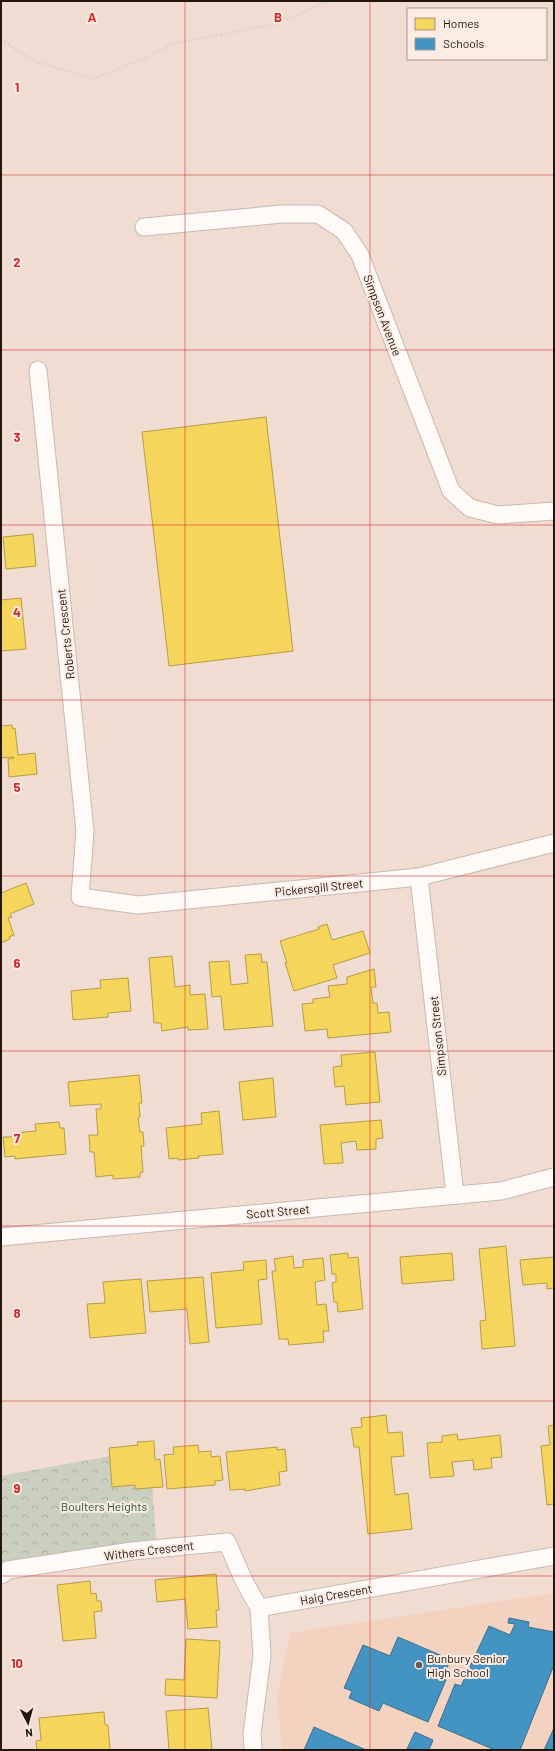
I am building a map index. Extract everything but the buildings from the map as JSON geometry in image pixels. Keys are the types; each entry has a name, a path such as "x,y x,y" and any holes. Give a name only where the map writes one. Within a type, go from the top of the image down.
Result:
{"street":[{"name":"Simpson Avenue","path":"144,227 282,214 318,214 344,231 360,255 451,491 470,508 498,515 554,511"},
{"name":"Roberts Crescent","path":"38,370 85,831 80,897"},
{"name":"Pickersgill Street","path":"80,897 138,905 419,877 554,843"},
{"name":"Simpson Street","path":"419,877 455,1195"},
{"name":"Scott Street","path":"1,1237 501,1191 554,1177"},
{"name":"Withers Crescent","path":"1,1576 8,1570 132,1551 227,1542 244,1581 259,1608"},
{"name":"Haig Crescent","path":"259,1608 554,1556"},
{"path":"253,1750 252,1734 262,1656 259,1608"}],"path":[{"path":"1,40 35,61 92,79 134,63 176,43 275,24 329,1"}],"shaded area":[{"name":"Bunbury Senior High School","path":"554,1593 554,1750 282,1750 277,1697 290,1633"}],"green space":[{"name":"Boulters Heights","path":"149,1449 157,1548 1,1575 1,1476"}],"place":[{"name":"Bunbury Senior High School","path":"419,1665"}]}
